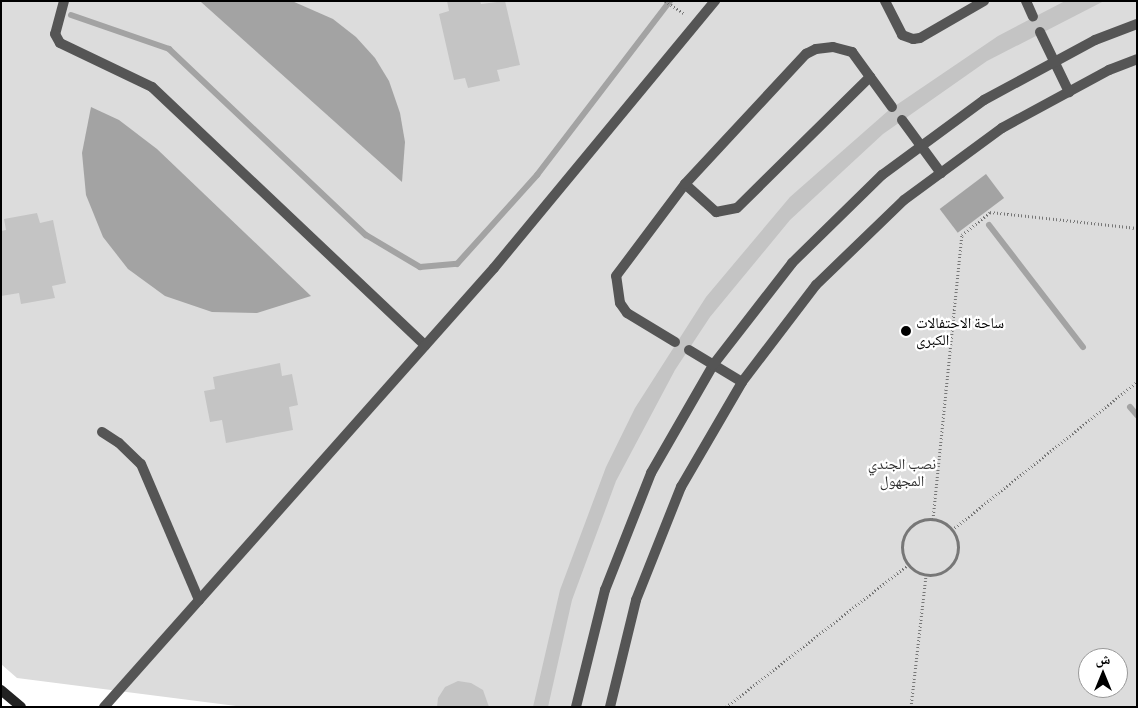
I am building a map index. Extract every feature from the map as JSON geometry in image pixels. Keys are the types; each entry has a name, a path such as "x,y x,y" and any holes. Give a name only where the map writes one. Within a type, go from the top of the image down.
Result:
{"main road":[{"path":"1,690 21,707"}],"lane":[{"path":"64,1 55,34 60,43 152,87 425,345"},
{"path":"104,707 494,268 714,1"},
{"path":"885,1 902,35 913,39 920,38 984,1"},
{"path":"1026,1 1033,17"},
{"path":"576,707 605,590 651,473 713,365 792,263 882,175 984,100 1095,40 1137,24"},
{"path":"1040,32 1069,92"},
{"path":"675,342 627,313 620,303 616,276 685,184 806,54 833,47 852,52 892,107"},
{"path":"610,707 636,600 682,487 742,382 816,285 904,200 1002,128 1109,70 1137,60"},
{"path":"685,184 716,212 737,208 870,77"},
{"path":"902,120 941,173"},
{"path":"688,350 742,382"},
{"path":"102,432 119,442 141,464 199,600"}],"path":[{"path":"665,1 697,21"},
{"path":"933,519 962,234 990,212 1137,228"},
{"path":"952,530 1137,382"},
{"path":"933,519 952,530 958,545 955,561 943,572 926,575 908,565 902,550 905,533 917,522 933,519"},
{"path":"726,707 908,565"},
{"path":"911,707 926,575"}],"green space":[{"name":"نصب الجندي المجهول","path":"1,1 1137,1 1137,707 244,707 17,678 1,664"}],"shaded area":[{"path":"292,1 333,19 356,37 375,58 389,81 400,113 405,142 402,182 201,2"},
{"path":"91,107 119,120 157,149 311,296 257,313 212,312 165,296 128,269 103,237 86,195 82,153"},
{"path":"986,174 1004,198 958,233 940,209"}],"building":[{"path":"447,1 480,1 481,4 505,1 520,65 497,70 500,81 468,88 465,78 454,80 439,14 449,11"},
{"path":"1065,1 1104,1 987,61 883,134 790,220 710,317 675,370 616,481 572,600 548,707 533,707 560,590 606,467 635,408 706,297 790,197 889,110 998,36"},
{"path":"37,213 40,223 53,220 66,283 52,286 55,298 21,304 19,293 1,296 1,231 6,230 4,219"},
{"path":"280,363 282,376 292,374 298,405 289,407 293,430 226,443 222,420 210,422 204,391 215,389 213,377"},
{"path":"458,681 471,683 483,690 489,707 437,707 438,698 445,687"}],"waterway":[{"path":"71,15 169,49 366,235 420,267 457,264 537,175 670,1"},
{"path":"989,225 1083,347"},
{"path":"1130,407 1137,415"}],"place":[{"name":"ساحة الاحتفالات الكبرى","path":"906,331"}]}
